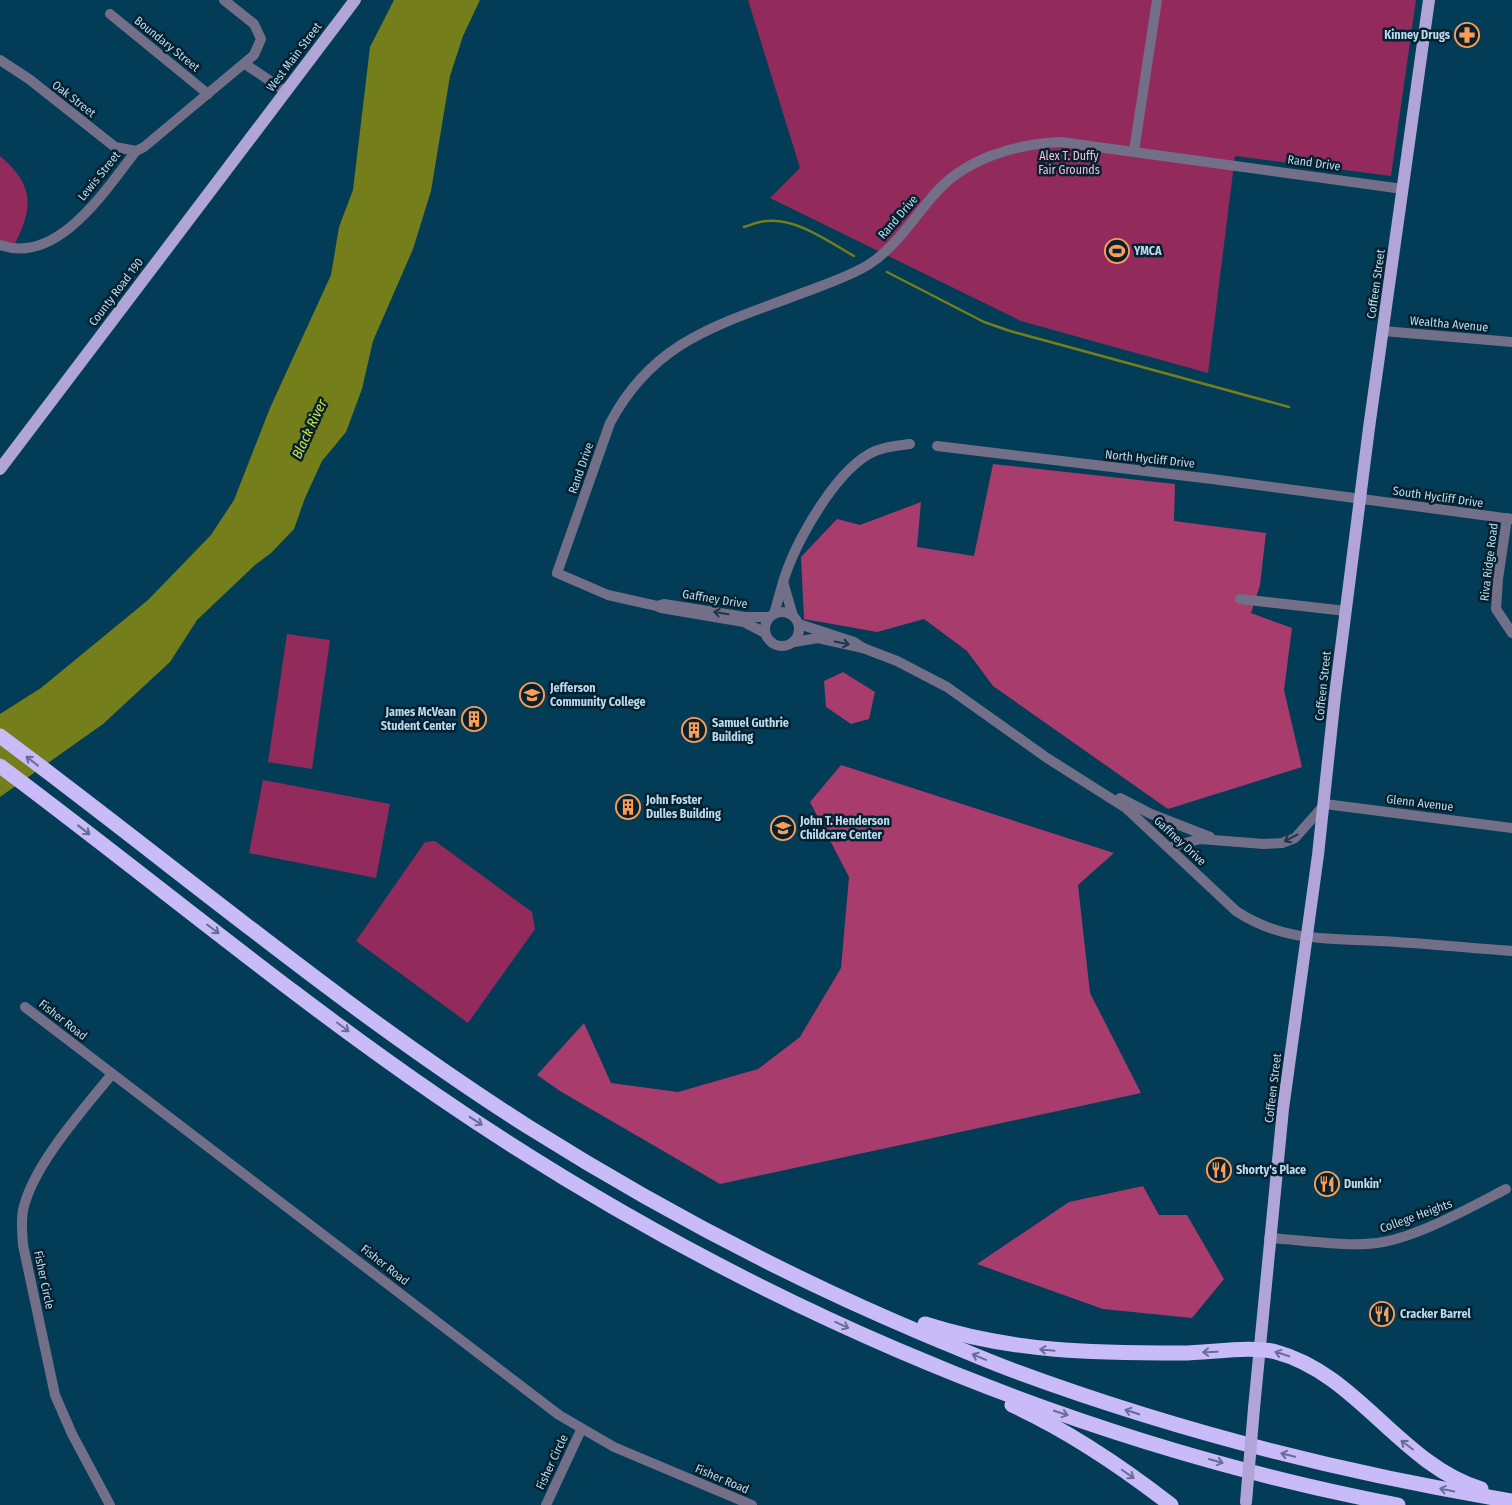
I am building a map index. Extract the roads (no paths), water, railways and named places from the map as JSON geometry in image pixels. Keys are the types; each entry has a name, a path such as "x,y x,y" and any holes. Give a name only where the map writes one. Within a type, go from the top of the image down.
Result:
{"highway":[{"path":"0,736 407,1045 527,1126 735,1246 855,1304 1008,1369 1150,1417 1332,1466 1392,1480 1512,1501"},
{"path":"0,766 345,1029 435,1094 536,1160 693,1252 814,1312 901,1351 1047,1408 1146,1441 1291,1482 1398,1505"},
{"path":"855,1304 951,1333 1022,1347 1090,1353 1189,1353 1258,1349 1276,1352 1305,1362 1324,1374 1398,1439 1438,1469 1467,1484 1512,1496"},
{"path":"901,1351 934,1371 1047,1420 1171,1505"}],"main road":[{"name":"West Main Street","path":"255,132 355,0"},
{"name":"Coffeen Street","path":"1246,1503 1258,1349 1284,1109 1325,804 1346,611 1429,0"},
{"name":"County Road 190","path":"0,469 255,132"}],"street":[{"name":"Lewis Street","path":"0,245 11,249 25,248 63,234 79,220 136,151 144,147 245,64 259,44 260,34 257,27 224,0"},
{"path":"1134,151 1157,0"},
{"name":"Boundary Street","path":"110,14 208,94"},
{"name":"Oak Street","path":"0,60 29,79 115,147 136,151"},
{"path":"245,64 285,92"},
{"name":"Rand Drive","path":"557,573 610,423 622,401 642,375 664,355 687,340 715,326 845,277 869,264 895,242 943,186 971,165 1000,152 1039,143 1061,142 1403,189"},
{"name":"Wealtha Avenue","path":"1383,331 1512,342"},
{"path":"782,582 799,634 794,642 786,646 777,646 769,640 765,633 765,626 772,615 782,582 791,556 833,488 846,471 871,453 886,447 910,444"},
{"name":"North Hycliff Drive","path":"936,446 1361,499"},
{"name":"South Hycliff Drive","path":"1361,499 1510,519"},
{"name":"Riva Ridge Road","path":"1510,519 1498,580 1496,609 1512,633"},
{"name":"Gaffney Drive","path":"557,573 608,595 661,608 744,622 765,633"},
{"path":"1240,599 1346,611"},
{"name":"Gaffney Drive","path":"657,606 664,604 754,618 772,615"},
{"path":"772,615 784,612 796,620"},
{"name":"Gaffney Drive","path":"796,620 854,642 863,648"},
{"name":"Gaffney Drive","path":"794,642 818,638 863,648 897,661 947,687 1048,758 1126,808 1242,914 1276,931 1307,938 1380,941 1512,951"},
{"path":"1099,789 1151,814 1221,841"},
{"path":"1170,847 1200,839 1264,844 1282,843 1295,838 1325,804"},
{"name":"Glenn Avenue","path":"1325,804 1512,828"},
{"name":"Fisher Road","path":"25,1007 581,1430 614,1447 748,1504"},
{"name":"Fisher Circle","path":"110,1505 72,1434 55,1395 23,1245 22,1224 23,1209 32,1184 46,1161 112,1074"},
{"name":"College Heights","path":"1269,1238 1367,1244 1384,1242 1463,1211 1506,1189"},
{"name":"Fisher Circle","path":"546,1505 581,1430"}],"water":[{"name":"Black River","path":"394,0 480,0 463,36 450,76 431,191 413,249 373,341 362,389 346,432 322,461 305,498 294,529 271,553 255,565 197,620 170,662 103,724 0,797 0,714 41,688 148,600 211,535 234,500 270,408 331,275 339,227 353,190 370,47"}],"waterway":[{"path":"744,227 764,221 790,223 812,232 854,256"},
{"path":"887,272 984,322 1010,331 1289,407"}],"place":[{"name":"Kinney Drugs","path":"1467,35"},
{"name":"YMCA","path":"1117,251"},
{"name":"Jefferson Community College","path":"532,695"},
{"name":"James McVean Student Center","path":"474,719"},
{"name":"Samuel Guthrie Building","path":"694,730"},
{"name":"John Foster Dulles Building","path":"628,807"},
{"name":"John T. Henderson Childcare Center","path":"783,828"},
{"name":"Shorty's Place","path":"1219,1170"},
{"name":"Dunkin'","path":"1327,1184"},
{"name":"Cracker Barrel","path":"1382,1314"}],"park label":[{"name":"Alex T. Duffy Fair Grounds","path":"1069,163"}]}
